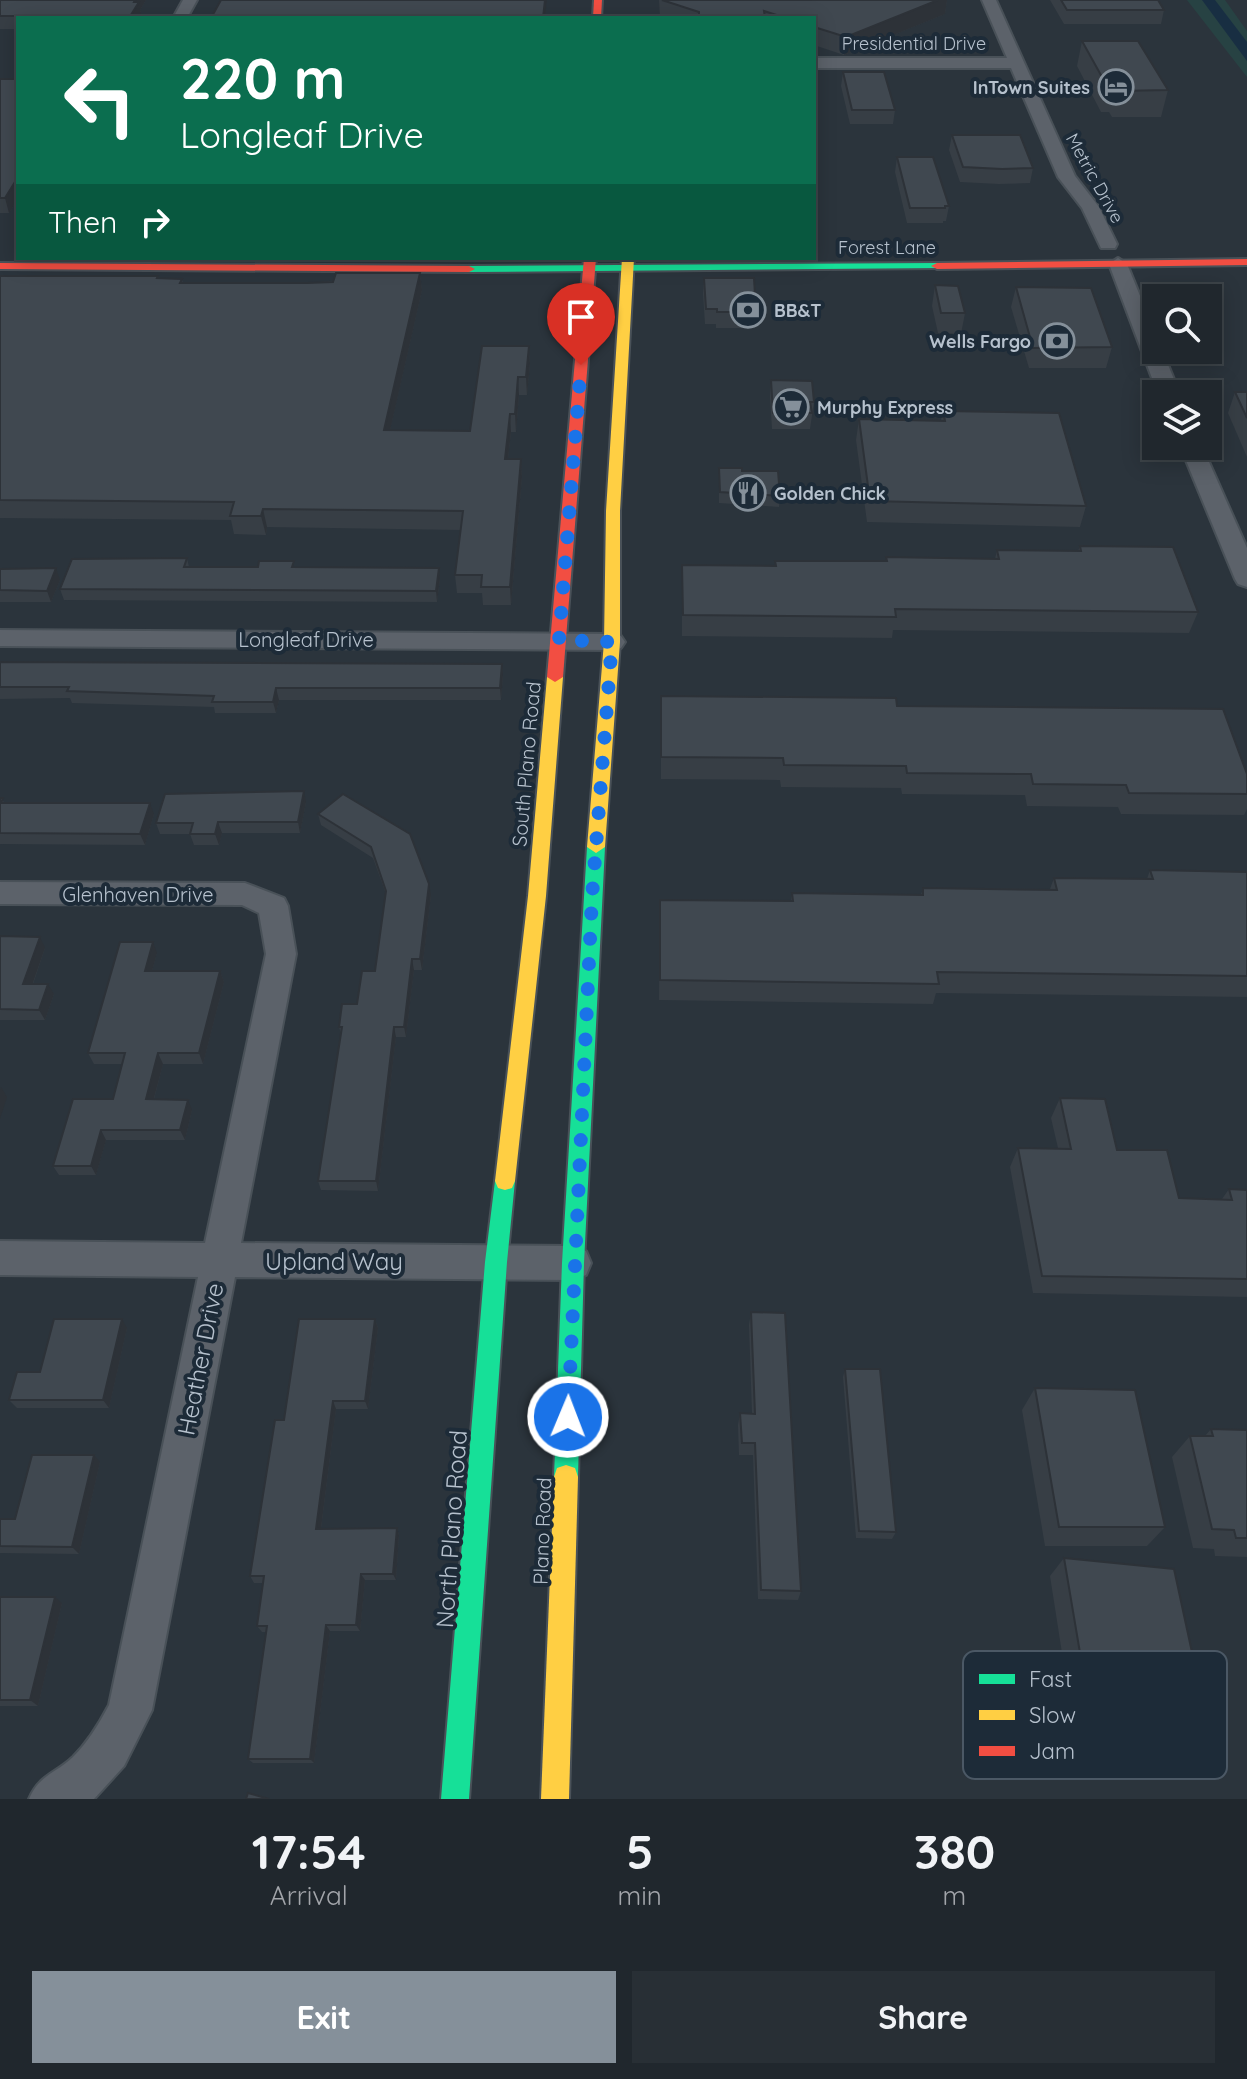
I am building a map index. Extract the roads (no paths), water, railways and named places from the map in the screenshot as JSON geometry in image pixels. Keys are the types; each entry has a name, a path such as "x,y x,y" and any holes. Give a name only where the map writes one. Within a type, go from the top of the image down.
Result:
{"main road":[{"path":"1080,244 1131,244"},
{"path":"1108,244 1118,264"},
{"name":"Forest Lane","path":"0,266 49,262 1247,262"},
{"name":"South Plano Road","path":"496,1262 537,896 589,263"},
{"name":"Plano Road","path":"555,1799 573,1263 592,897 612,642 613,511 628,264"},
{"name":"North Plano Road","path":"455,1799 496,1262"}],"street":[{"name":"Metric Drive","path":"989,0 1067,177 1090,207 1108,244"},
{"name":"Presidential Drive","path":"816,63 1015,63"},
{"path":"1118,264 1164,380"},
{"path":"1197,460 1247,579"},
{"name":"Longleaf Drive","path":"0,638 612,642"},
{"name":"Glenhaven Drive","path":"0,893 245,894 273,906"},
{"name":"Heather Drive","path":"60,1795 109,1754 130,1710 281,954 273,906"},
{"name":"Upland Way","path":"0,1258 573,1263"}],"water":[{"path":"1202,0 1215,0 1247,42 1247,61"}],"place":[{"name":"InTown Suites","path":"1116,87"},
{"name":"BB&T","path":"748,310"},
{"name":"Wells Fargo","path":"1057,341"},
{"name":"Murphy Express","path":"791,407"},
{"name":"Golden Chick","path":"748,493"}]}
